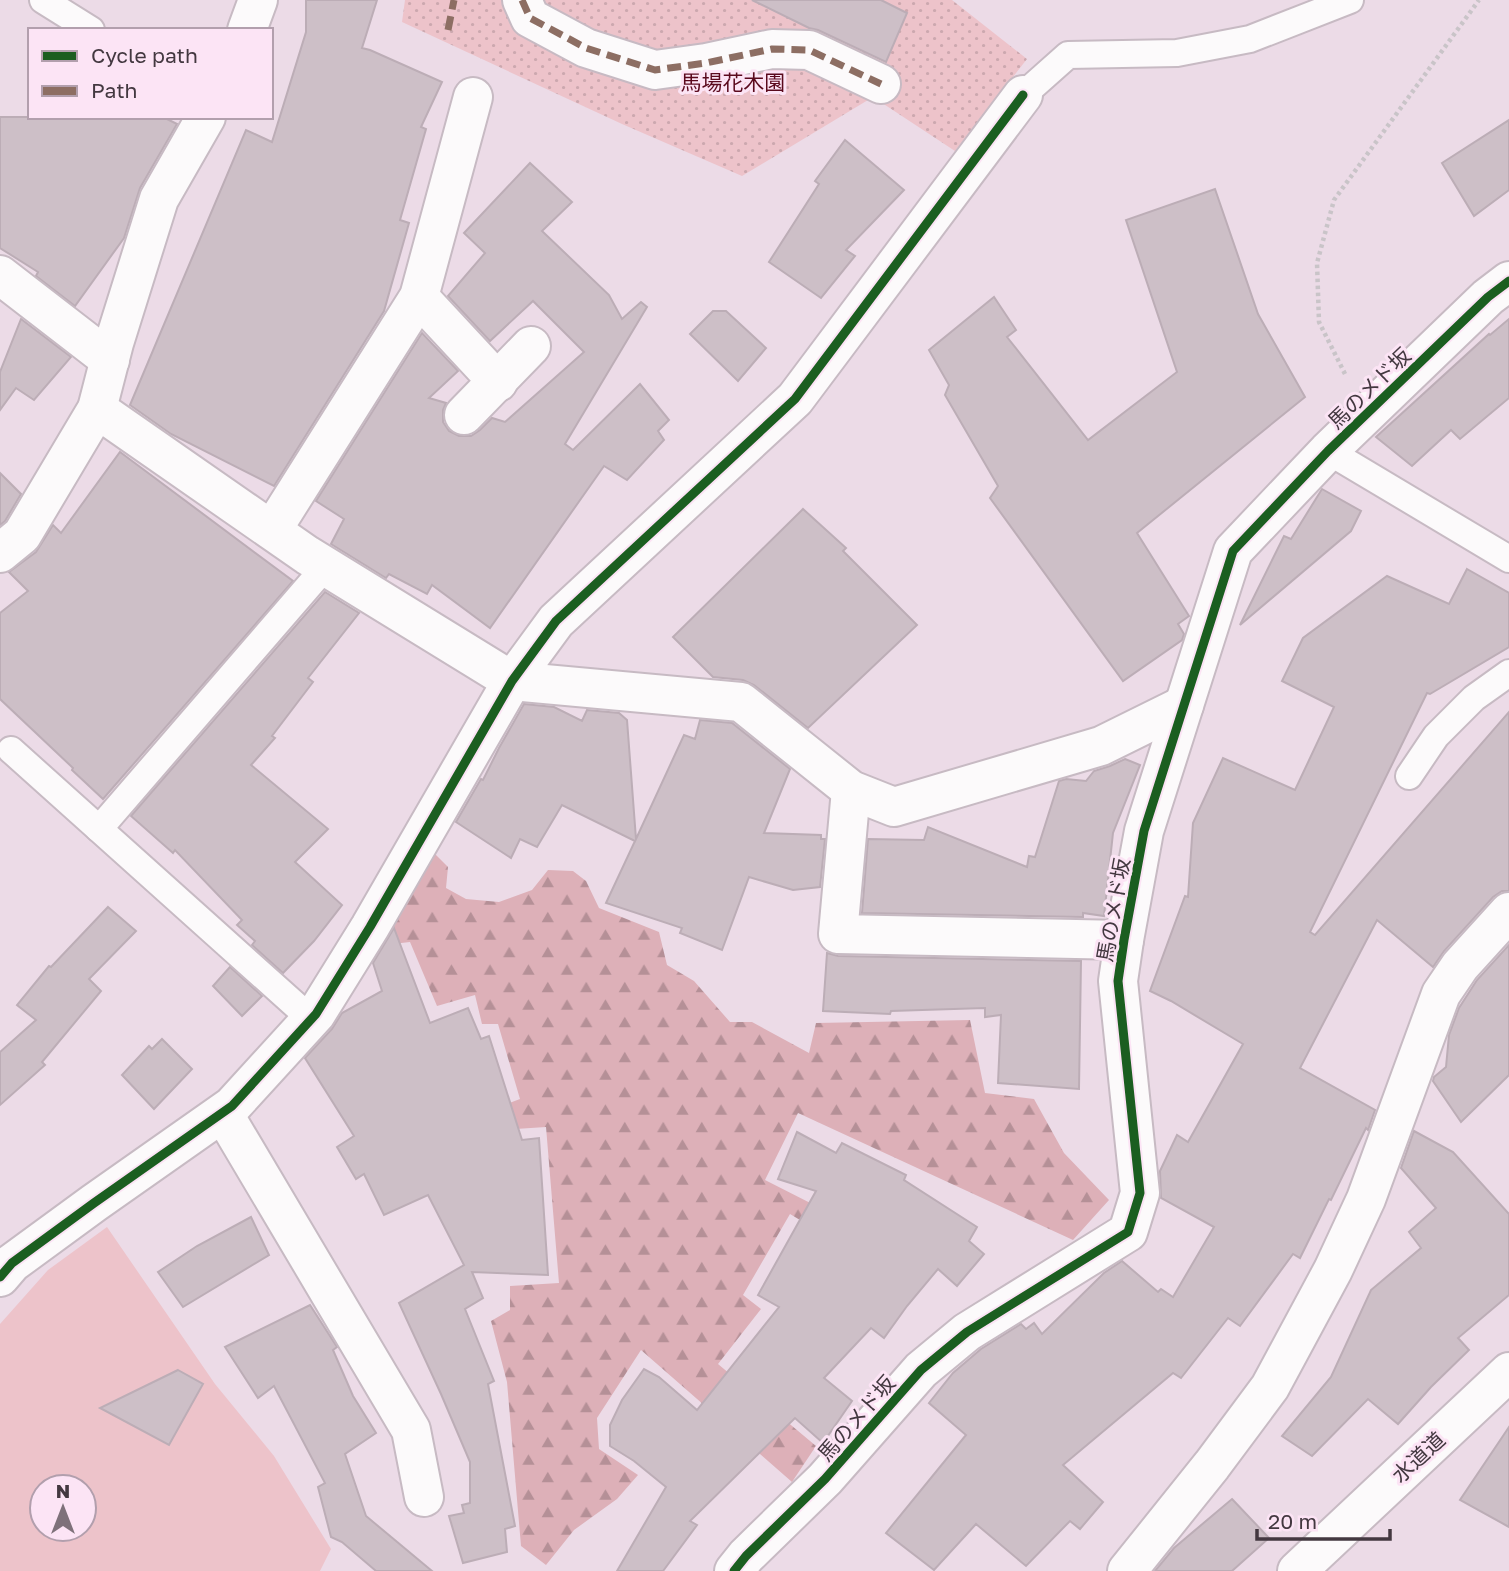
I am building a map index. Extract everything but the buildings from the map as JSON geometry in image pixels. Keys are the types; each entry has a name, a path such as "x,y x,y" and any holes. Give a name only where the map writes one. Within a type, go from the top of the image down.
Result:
{"street":[{"path":"248,28 258,0"},
{"path":"522,0 530,18 586,48 655,70 772,49 809,50 881,84"},
{"path":"4,1263 232,1106 311,1020 370,927 512,681 556,621 795,399 1023,95"},
{"path":"272,530 419,296 473,97"},
{"path":"0,553 22,535 97,409 114,343 159,199 205,119"},
{"path":"0,275 110,360"},
{"name":"馬のメド坂","path":"734,1571 825,1479 921,1370 967,1332 1128,1232 1140,1193 1118,981 1124,940 1144,831 1233,551 1328,451 1488,297 1509,281"},
{"path":"419,296 498,382"},
{"path":"464,415 531,346"},
{"path":"97,409 326,566 512,681 741,702 851,790 894,807 1101,746 1184,705"},
{"path":"851,790 838,934 1124,940"},
{"path":"1127,1571 1270,1387 1333,1270 1366,1199 1441,993 1460,966 1509,912"},
{"path":"223,1113 411,1430 424,1497"},
{"name":"水道道","path":"1297,1571 1509,1372"}],"lane":[{"path":"43,0 88,28"},
{"path":"1023,95 1068,55 1177,52 1250,39 1350,0"},
{"path":"1328,451 1509,559"},
{"path":"99,829 326,566"},
{"path":"1409,776 1436,736 1474,698 1509,673"},
{"path":"11,750 311,1020"}],"path":[{"path":"1366,414 1319,322 1317,263 1334,200 1479,0"}],"green space":[{"name":"馬場花木園","path":"405,0 952,0 1027,59 955,151 873,97 742,176 622,124 402,22"},
{"path":"431,850 448,867 446,888 466,899 499,902 532,890 548,870 573,871 586,881 599,908 659,932 667,965 694,981 730,1022 752,1022 809,1053 816,1023 970,1020 985,1093 1034,1099 1064,1153 1109,1200 1073,1240 798,1113 765,1180 893,1245 878,1267 790,1214 743,1295 761,1309 718,1364 816,1446 792,1482 641,1350 597,1418 599,1449 638,1475 617,1499 574,1530 546,1565 521,1546 507,1382 491,1321 510,1310 510,1286 559,1283 546,1127 483,1131 477,1115 520,1099 498,1024 482,1024 475,995 437,1006 410,942 375,946"},
{"path":"107,1227 215,1384 274,1456 331,1549 320,1571 0,1571 0,1324 48,1270"}],"marked path":[{"path":"448,30 454,0"},
{"path":"522,0 530,18 586,48 655,70 706,63 772,49 809,50 881,84"}],"cycle path":[{"path":"0,1277 12,1263 232,1106 316,1014 370,927 512,681 556,621 795,399 1023,95"},
{"path":"734,1571 825,1479 921,1370 967,1332 1128,1232 1140,1193 1118,981 1124,940 1144,831 1233,551 1328,451 1488,297 1509,281"}]}
